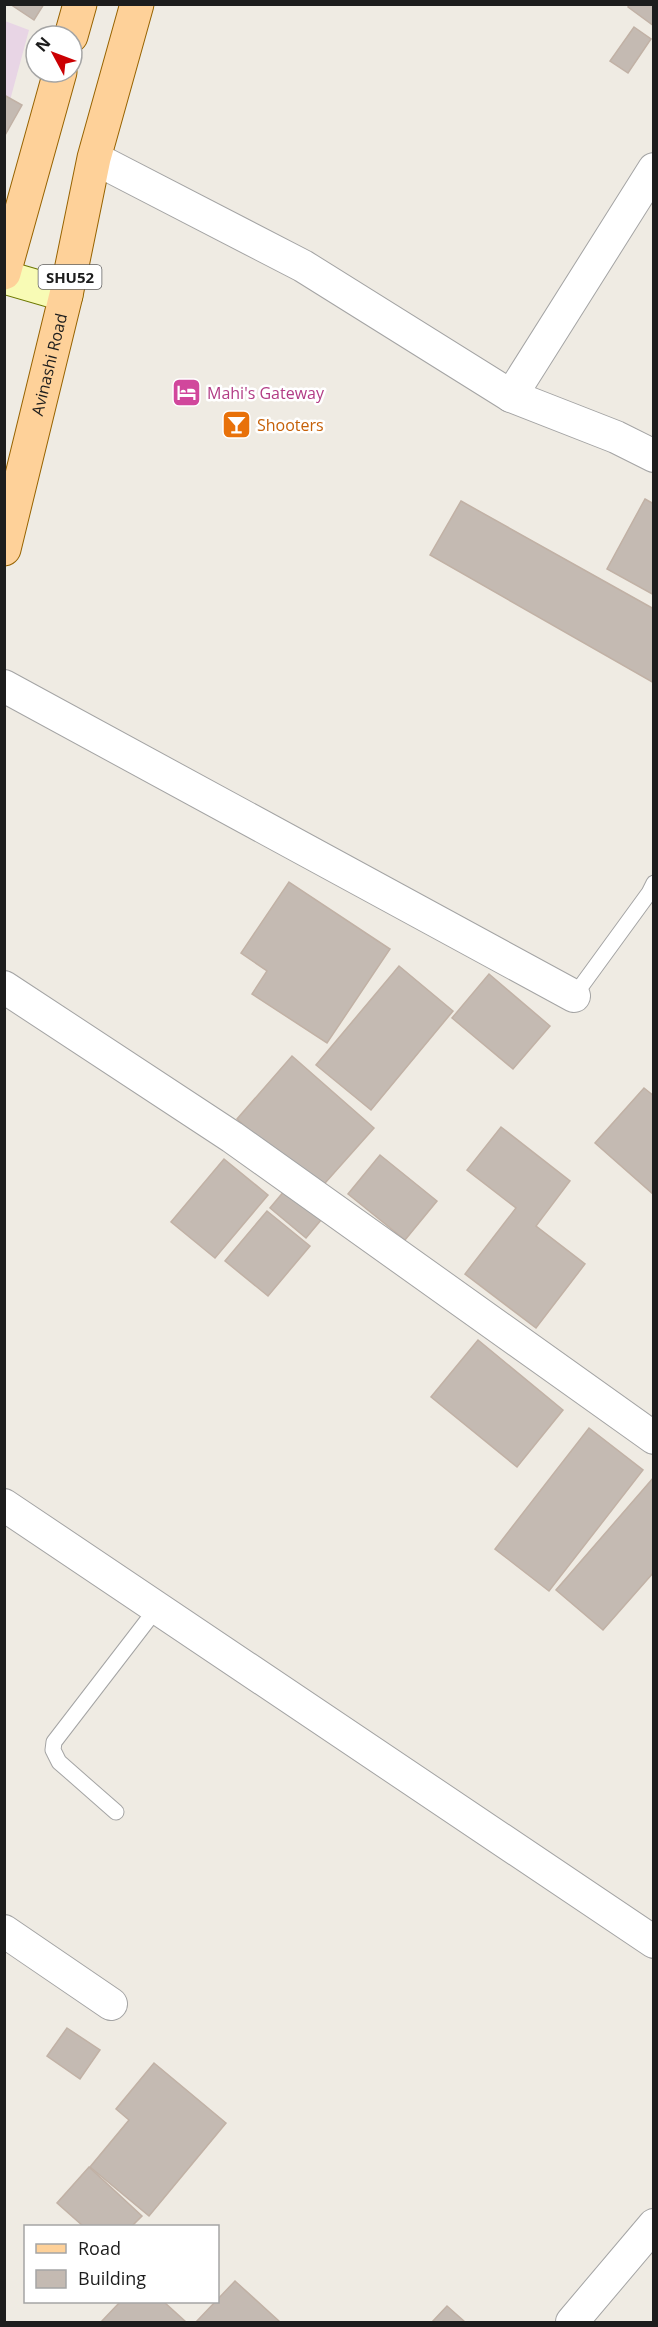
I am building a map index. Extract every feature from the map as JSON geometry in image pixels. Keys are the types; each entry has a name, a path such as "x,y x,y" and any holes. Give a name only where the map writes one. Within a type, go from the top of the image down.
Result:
{"main road":[{"path":"74,24 80,4"},
{"name":"Avinashi Road","path":"4,549 66,295 94,158 137,4"},
{"path":"4,275 57,84"}],"street":[{"path":"94,158 303,266 510,396 616,437 654,456"},
{"path":"510,396 654,169"},
{"path":"4,275 66,295"},
{"path":"4,686 574,996"},
{"path":"4,987 232,1137 654,1438"},
{"path":"4,1504 654,1942"},
{"path":"4,1931 111,2004"},
{"path":"572,2322 654,2224"}],"lane":[{"path":"574,996 654,883"},
{"path":"116,1812 59,1762 53,1750 54,1742 157,1608"}],"shaded area":[{"path":"5,21 24,28 24,49 5,119"}],"building":[{"path":"10,4 44,4 34,20"},
{"path":"629,4 654,4 654,26 628,7"},
{"path":"634,27 651,39 628,73 610,61"},
{"path":"4,95 22,105 4,137"},
{"path":"645,499 654,504 654,595 607,569"},
{"path":"461,501 654,609 654,683 430,555"},
{"path":"289,882 390,949 327,1043 252,994 267,971 241,953"},
{"path":"399,966 453,1011 371,1110 316,1065"},
{"path":"489,974 550,1026 513,1069 452,1018"},
{"path":"292,1056 374,1128 318,1191 237,1119"},
{"path":"644,1088 654,1096 653,1194 595,1143"},
{"path":"501,1127 570,1181 536,1226 585,1264 536,1328 465,1274 516,1208 467,1170"},
{"path":"380,1155 437,1201 405,1240 348,1194"},
{"path":"224,1159 268,1195 215,1258 171,1222"},
{"path":"285,1190 321,1220 306,1238 270,1208"},
{"path":"267,1211 310,1246 268,1296 225,1261"},
{"path":"478,1340 563,1410 517,1467 431,1397"},
{"path":"589,1428 643,1470 549,1591 495,1549"},
{"path":"654,1477 654,1572 603,1630 556,1590"},
{"path":"67,2028 100,2050 80,2079 47,2056"},
{"path":"154,2063 226,2123 149,2216 90,2167 129,2120 116,2109"},
{"path":"89,2167 142,2216 133,2225 82,2225 57,2203"},
{"path":"235,2281 280,2322 196,2322 214,2303 219,2303 219,2298"},
{"path":"119,2303 165,2303 186,2322 101,2322"},
{"path":"447,2306 465,2322 432,2322"}],"place":[{"name":"Mahi's Gateway","path":"186,393"},
{"name":"Shooters","path":"236,425"}]}
